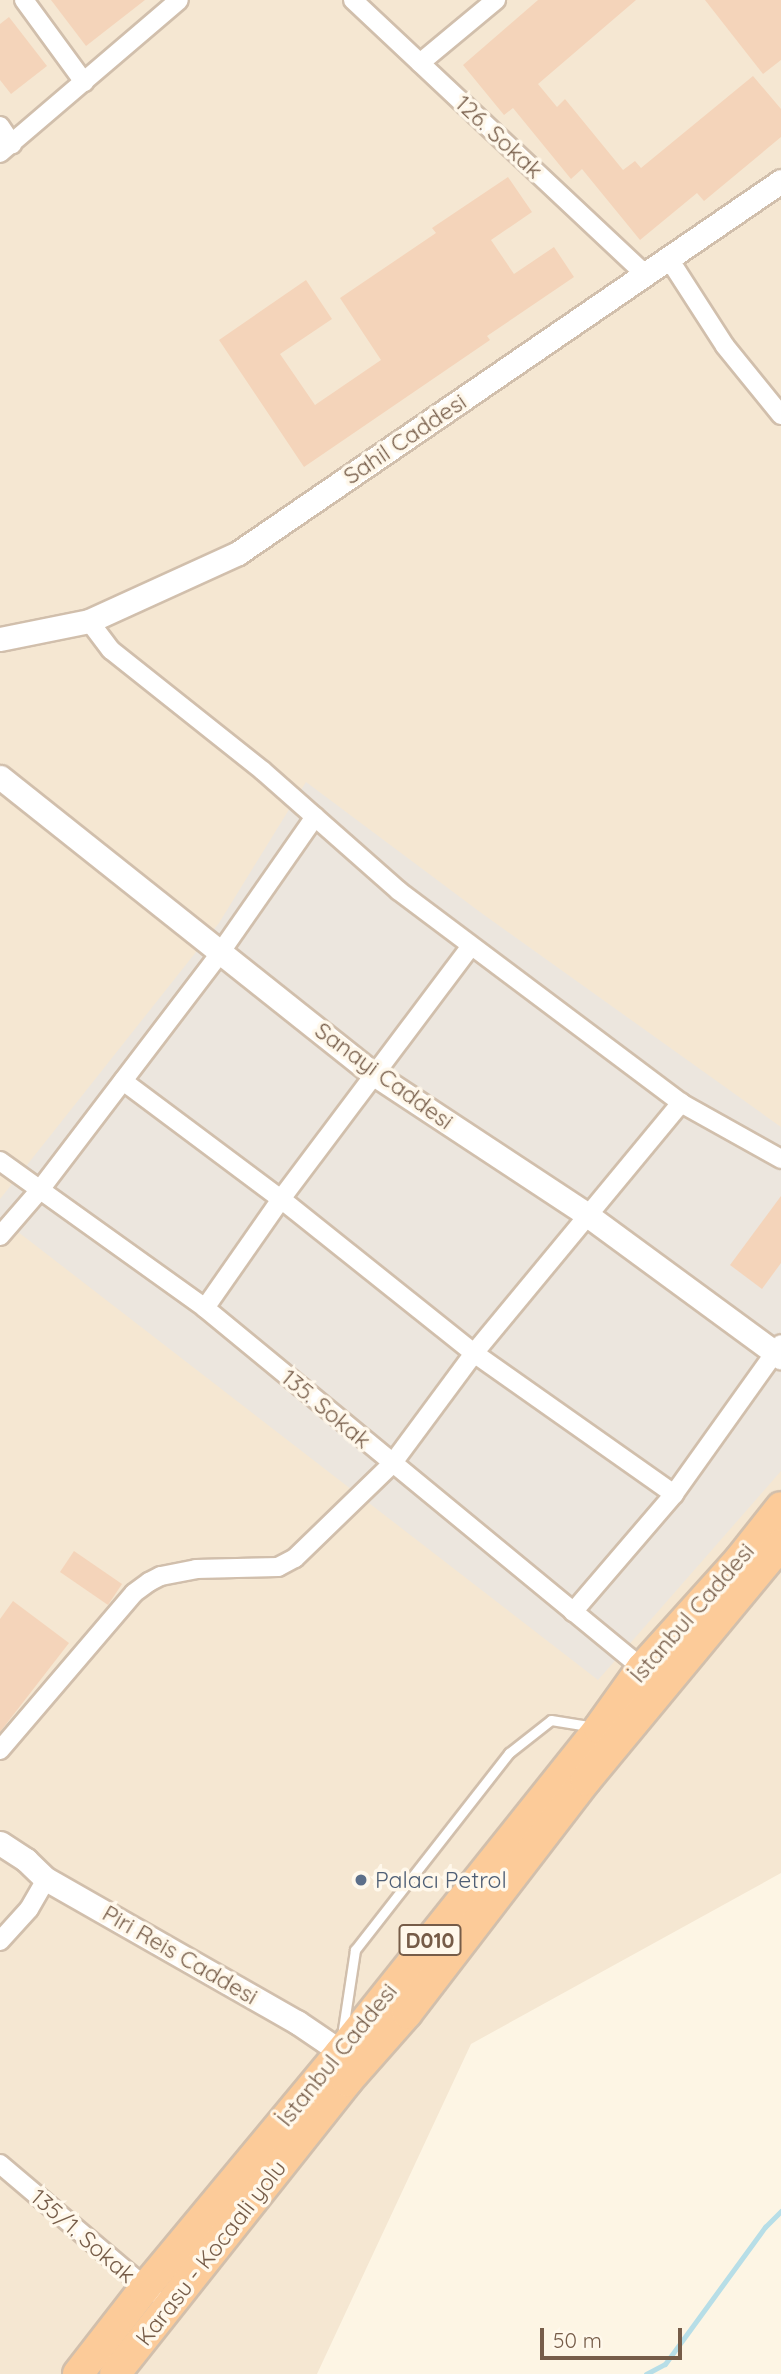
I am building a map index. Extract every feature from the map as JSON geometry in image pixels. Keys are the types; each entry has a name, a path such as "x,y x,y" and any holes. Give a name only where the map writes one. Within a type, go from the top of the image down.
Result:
{"highway":[{"name":"İstanbul Caddesi","path":"78,2374 144,2289 351,2059 642,1668 740,1559 781,1507"},
{"name":"Karasu - Kocaali yolu","path":"115,2374 351,2059 407,2013 650,1701 781,1544"},
{"path":"650,1701 781,1573"}],"street":[{"path":"24,0 84,82"},
{"path":"0,126 6,149 179,0"},
{"name":"126. Sokak","path":"353,0 644,273"},
{"path":"420,63 496,0"},
{"name":"Sahil Caddesi","path":"0,639 89,621 238,553 781,181"},
{"path":"669,260 725,346 781,415"},
{"path":"89,621 111,650 263,771 399,891 681,1103 781,1159"},
{"name":"Sanayi Caddesi","path":"0,777 374,1074 586,1214 779,1351"},
{"path":"0,1236 39,1191 220,953 315,817"},
{"path":"205,1308 282,1199 471,946"},
{"path":"123,1081 282,1199 474,1353 674,1494"},
{"path":"0,1750 134,1593 149,1582 161,1576 196,1569 278,1567 295,1558 392,1464 474,1353 586,1214 681,1103"},
{"name":"135. Sokak","path":"0,1161 205,1308 642,1668"},
{"path":"573,1612 674,1494 779,1351"},
{"name":"Piri Reis Caddesi","path":"0,1843 26,1860 46,1879 297,2022 351,2059"},
{"path":"0,1941 29,1909 46,1879"},
{"name":"135/1. Sokak","path":"0,2164 144,2289 169,2305"}],"lane":[{"path":"351,2059 355,1950 509,1752 551,1720 599,1728"}],"shaded area":[{"path":"0,0 781,0 781,1873 471,2044 317,2374 0,2374"},
{"path":"306,782 480,912 781,1127 781,1471 598,1680 0,1218 0,1199 219,923"}],"building":[{"path":"51,0 145,0 86,46"},
{"path":"538,0 636,0 538,84 557,107 565,99 623,170 635,161 641,168 753,76 781,109 781,137 704,201 697,193 640,240 582,169 571,179 513,108 504,115 463,65"},
{"path":"705,0 781,0 781,60 763,74"},
{"path":"9,17 47,66 11,94 0,80 0,24"},
{"path":"508,177 532,212 491,240 514,274 554,247 574,277 487,336 490,340 304,467 219,340 306,280 332,319 280,354 315,405 381,360 340,298 436,233 432,228"},
{"path":"781,1196 781,1263 762,1289 730,1265"},
{"path":"74,1551 122,1584 108,1605 60,1572"},
{"path":"13,1601 69,1643 0,1732 0,1619"}],"waterway":[{"path":"646,2374 665,2364 765,2227 781,2211"}],"place":[{"name":"Palacı Petrol","path":"361,1880"}]}
